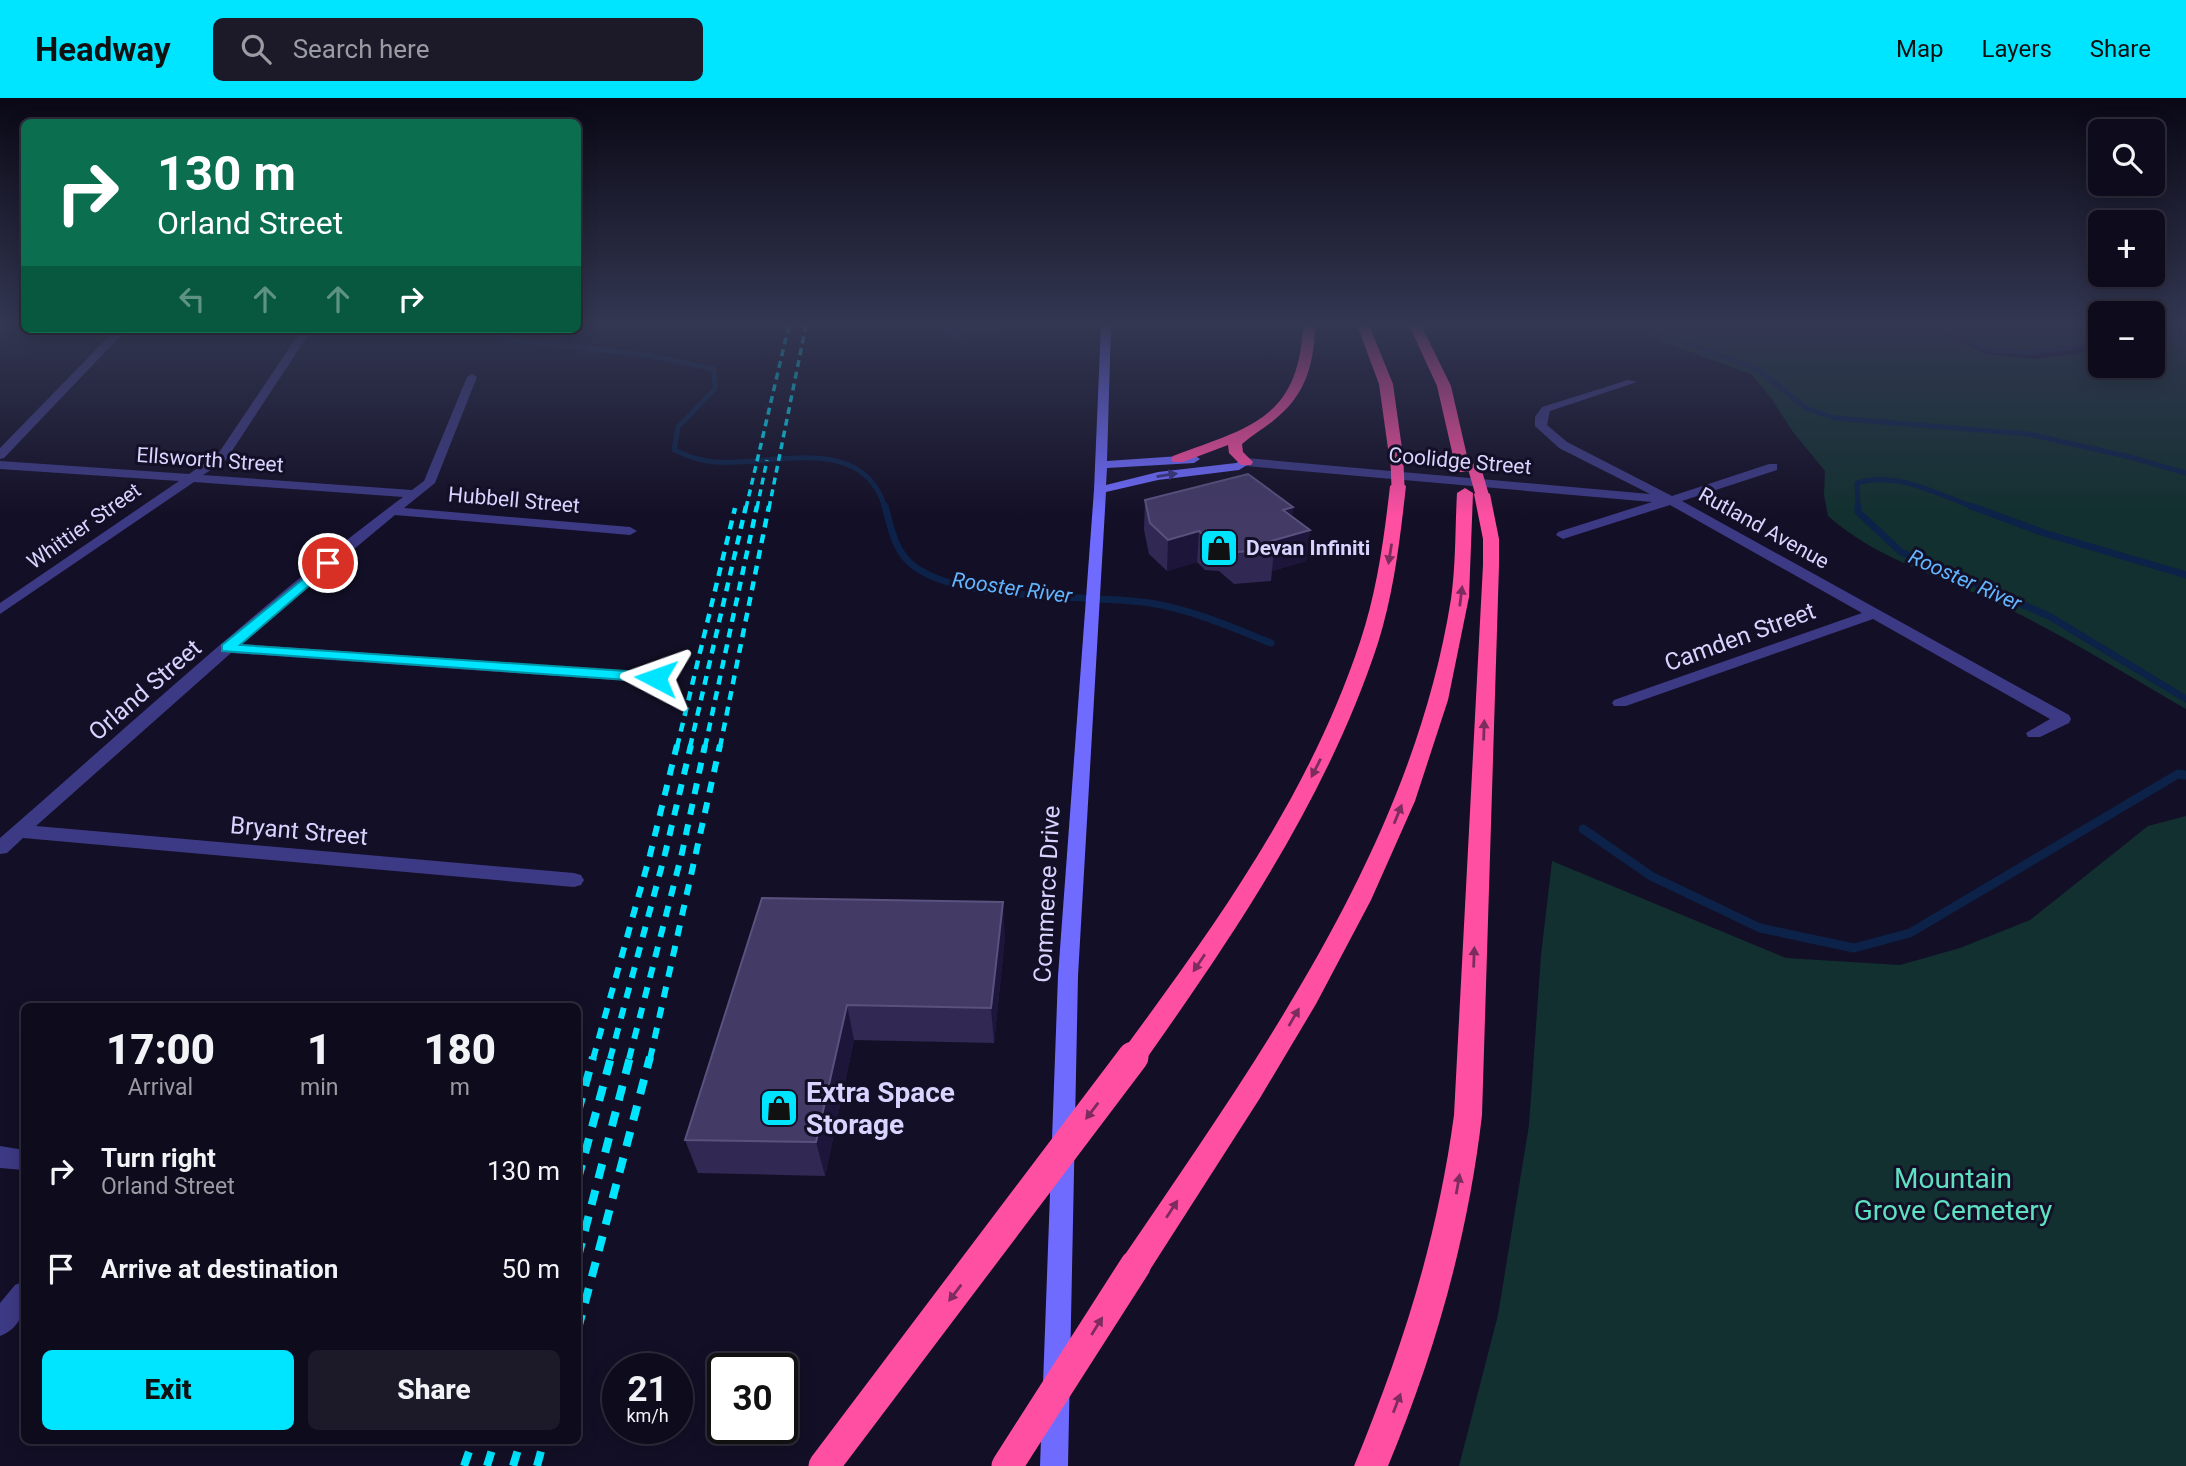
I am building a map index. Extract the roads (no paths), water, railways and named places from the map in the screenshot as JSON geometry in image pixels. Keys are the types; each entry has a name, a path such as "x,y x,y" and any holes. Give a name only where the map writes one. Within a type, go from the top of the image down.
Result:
{"highway":[{"path":"1246,462 1234,448 1238,439 1277,412 1297,389"},
{"path":"824,1466 1133,1057 1210,948 1265,862 1328,744 1349,695 1380,604 1394,529 1397,463 1387,389"},
{"path":"1371,1466 1399,1399 1440,1271 1453,1215 1468,1115 1491,538 1444,389"},
{"path":"1178,459 1225,443 1249,431"},
{"path":"1007,1466 1285,1034 1330,954 1396,819 1437,707 1452,647 1464,573 1471,481"}],"main road":[{"name":"Commerce Drive","path":"1054,1466 1068,976 1100,490 1104,389"},
{"name":"Coolidge Street","path":"1101,465 1178,459 1246,462"},
{"name":"Coolidge Street","path":"1100,490 1158,476 1239,466 1246,462"}],"street":[{"path":"0,455 64,389"},
{"name":"Whittier Street","path":"0,610 222,457 267,389"},
{"name":"Orland Street","path":"0,848 227,648 368,529 429,483 467,389"},
{"name":"Rutland Avenue","path":"1610,389 1546,409 1541,417 1541,426 1563,446 1671,500 2063,719 2034,733"},
{"name":"Coolidge Street","path":"1246,462 1671,500"},
{"name":"Ellsworth Street","path":"0,465 417,494"},
{"path":"1563,535 1773,467"},
{"name":"Hubbell Street","path":"394,511 629,531"},
{"name":"Camden Street","path":"1620,703 1875,613"},
{"path":"227,648 656,678"},
{"name":"Bryant Street","path":"20,831 574,880"},
{"path":"0,1157 21,1160"},
{"path":"0,1324 21,1298"}],"waterway":[{"name":"Rooster River","path":"715,389 678,427 674,450 715,462 788,458 837,461 857,469 874,484 885,508"},
{"name":"Rooster River","path":"1782,389 1806,408 1834,418 2028,434 2130,457 2186,473"},
{"name":"Rooster River","path":"1858,508 1857,483 1872,480 1917,486 1976,508"},
{"name":"Rooster River","path":"885,506 895,540 903,555 915,567 937,579 995,592 1124,600 1166,606 1271,643"},
{"name":"Rooster River","path":"1971,506 2044,533 2186,575"},
{"name":"Rooster River","path":"1858,508 1858,512 1901,552 2049,616 2186,699"},
{"name":"Rooster River","path":"1583,829 1651,876 1760,928 1854,948 1910,933 2178,774 2186,775"}],"railway":[{"path":"746,508 774,389"},
{"path":"769,508 793,389"},
{"path":"757,508 767,460"},
{"path":"690,747 746,506"},
{"path":"705,747 757,506"},
{"path":"720,747 769,506"},
{"path":"677,747 735,508"},
{"path":"593,1059 650,855 677,745"},
{"path":"610,1059 691,745"},
{"path":"629,1059 682,853 705,745"},
{"path":"650,1059 720,745"},
{"path":"581,1101 593,1057"},
{"path":"581,1168 611,1057"},
{"path":"581,1245 630,1057"},
{"path":"581,1318 650,1057"},
{"path":"464,1466 472,1444"},
{"path":"487,1466 494,1444"},
{"path":"513,1466 520,1444"},
{"path":"537,1466 543,1444"}],"place":[{"name":"Devan Infiniti","path":"1219,548"},
{"name":"Extra Space Storage","path":"779,1108"}],"park label":[{"name":"Mountain Grove Cemetery","path":"1953,1194"}]}
